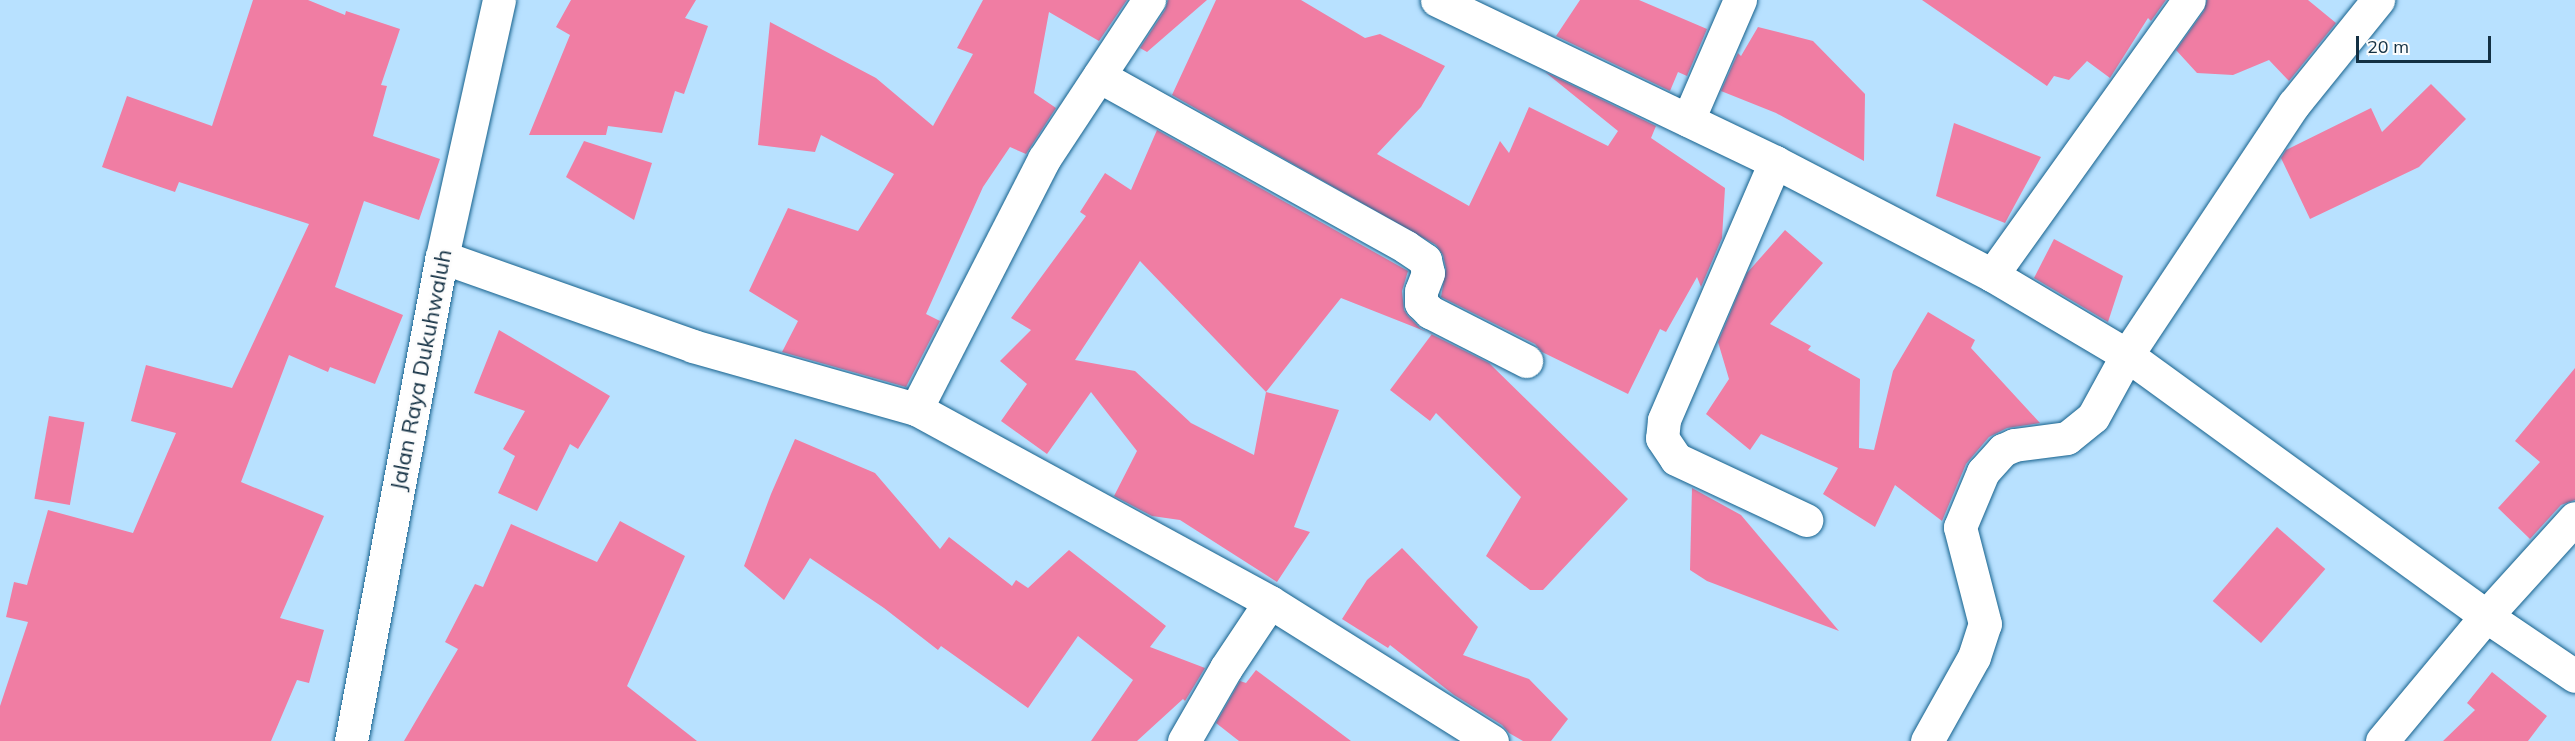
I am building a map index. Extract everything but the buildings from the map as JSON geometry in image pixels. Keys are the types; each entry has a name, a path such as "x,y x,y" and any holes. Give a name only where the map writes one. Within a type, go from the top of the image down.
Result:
{"street":[{"name":"Jalan Raya Dukuhwaluh","path":"351,741 442,257 499,0"},
{"path":"916,409 1044,159 1149,0"},
{"path":"1437,0 1775,162 1992,275 2127,355 2486,616 2575,676"},
{"path":"1689,120 1740,0"},
{"path":"1992,275 2189,0"},
{"path":"1927,741 1974,657 1985,624 1960,527 1983,472 2003,450 2014,445 2067,438 2093,417 2127,355 2294,104 2378,0"},
{"path":"1099,76 1406,247 1425,260 1428,273 1421,291 1421,303 1430,312 1526,361"},
{"path":"1775,162 1664,420 1662,438 1676,459 1806,520"},
{"path":"442,257 693,346 916,409 1270,602 1491,741"},
{"path":"2382,741 2486,616 2575,518"},
{"path":"1184,741 1226,668 1270,602"}]}
